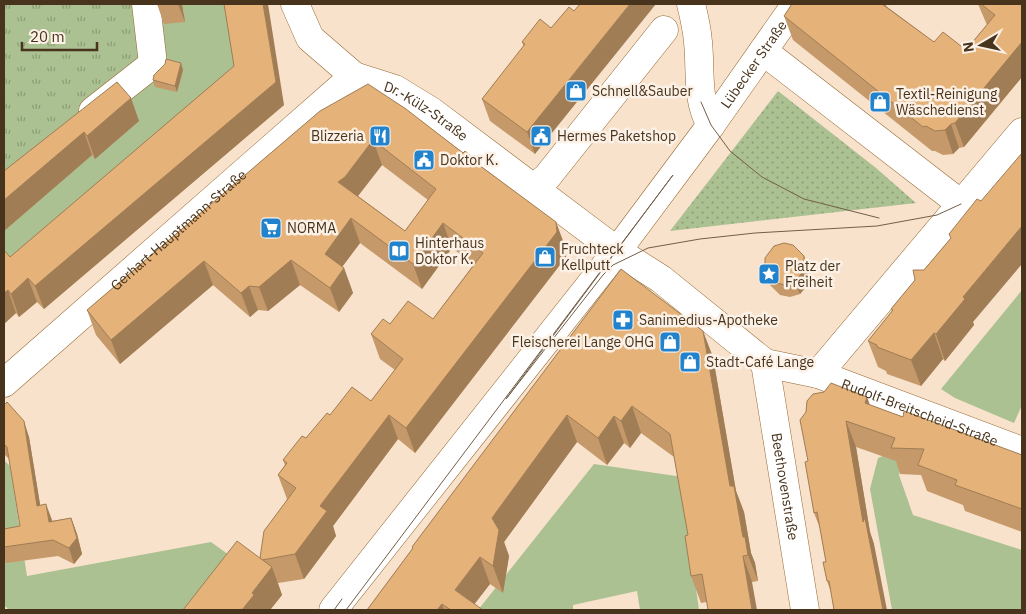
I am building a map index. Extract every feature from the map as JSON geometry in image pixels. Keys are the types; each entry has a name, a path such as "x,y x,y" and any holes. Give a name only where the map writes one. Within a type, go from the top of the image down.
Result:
{"street":[{"path":"74,126 153,64 146,4"},
{"name":"Dr.-Külz-Straße","path":"294,4 310,38 354,76 395,89 431,111 617,251"},
{"path":"691,4 698,40 700,102 710,125"},
{"name":"Lübecker Straße","path":"337,607 617,251 796,4"},
{"path":"534,188 547,177 664,30"},
{"path":"763,51 961,204"},
{"name":"Gerhart-Hauptmann-Straße","path":"4,383 354,76"},
{"path":"818,374 1022,132"},
{"path":"617,251 661,279 765,364"},
{"name":"Rudolf-Breitscheid-Straße","path":"765,364 818,374 1022,450"},
{"name":"Beethovenstraße","path":"765,364 805,610"}],"green space":[{"path":"4,4 149,4 153,64 4,181"},
{"path":"182,4 225,4 238,88 4,272 4,181 152,64 152,22 184,15"},
{"path":"778,91 876,168 916,203 670,231"},
{"path":"1022,290 1022,405 1014,423 955,398 941,389"},
{"path":"905,447 899,475 913,515 1022,550 1022,610 892,610 870,489 878,458"},
{"path":"4,460 10,466 27,576 211,542 247,568 214,610 9,610 4,605"},
{"path":"594,464 676,476 680,474 699,610 640,610 637,591 573,605 573,610 478,610"}],"building":[{"path":"224,4 263,4 276,82 35,286 28,278 11,294 8,290 4,293 4,250 10,257 234,66"},
{"path":"580,4 630,4 527,132 482,99 525,44 522,42 540,19 551,28 569,7 574,11"},
{"path":"792,4 882,4 934,42 943,32 966,50 995,15 981,4 1022,4 1022,42 955,123 945,130 935,131 926,126 923,127 784,16"},
{"path":"166,59 181,63 175,86 153,80 154,75 165,64"},
{"path":"117,82 131,98 87,136 84,132 4,200 4,171"},
{"path":"368,84 406,109 463,153 465,151 480,163 479,165 556,222 557,232 406,428 389,415 320,506 327,511 295,554 262,560 260,558 264,531 296,488 278,475 287,463 283,460 302,436 306,438 327,413 330,415 352,387 371,401 403,359 371,334 383,319 390,324 408,301 433,319 483,253 443,223 413,264 351,218 325,254 344,268 330,288 291,260 259,287 249,286 241,293 204,261 111,340 87,310 320,111","holes":["373,140 436,189 405,231 338,182 345,177"]},
{"path":"1022,153 1022,226 963,297 965,299 911,360 877,347 877,345 868,341 915,280 913,270 924,270 951,238 949,234 977,199 981,201"},
{"path":"784,243 793,245 804,256 804,270 795,282 785,285 776,283 765,272 765,258 774,246"},
{"path":"621,269 703,331 730,486 734,486 743,537 745,537 748,555 743,556 752,610 708,610 702,574 691,576 685,536 688,535 670,434 632,406 621,421 614,416 598,438 567,415 492,518 499,530 493,566 480,557 455,590 483,610 451,610 442,604 437,610 367,610 412,547"},
{"path":"831,383 867,397 865,403 903,417 904,411 1022,455 1022,509 955,485 957,480 918,465 924,449 891,448 895,438 846,421 863,522 865,518 883,610 834,610 829,581 827,581 823,562 826,562 817,512 814,513 805,462 808,461 800,420 806,412 807,401 813,394 824,392"},
{"path":"7,402 24,421 37,506 46,504 49,522 71,518 77,538 69,548 53,540 4,547 4,529 20,526 7,447 4,444 4,405"},
{"path":"237,541 272,567 252,593 254,595 242,610 183,610"}],"tram line":[{"path":"701,102 711,125 730,151 762,177 804,199 879,218"},
{"path":"346,610 673,175 506,399 603,275 613,265 648,248 700,239 755,233 877,226 937,215 961,204"},
{"path":"334,610 342,599"}],"place":[{"name":"Schnell&Sauber","path":"576,91"},
{"name":"Textil-Reinigung Wäschedienst","path":"880,102"},
{"name":"Blizzeria","path":"380,136"},
{"name":"Hermes Paketshop","path":"541,136"},
{"name":"Doktor K.","path":"424,160"},
{"name":"NORMA","path":"271,228"},
{"name":"Hinterhaus Doktor K.","path":"399,251"},
{"name":"Fruchteck Kellputt","path":"545,257"},
{"name":"Platz der Freiheit","path":"769,274"},
{"name":"Sanimedius-Apotheke","path":"623,320"},
{"name":"Fleischerei Lange OHG","path":"670,342"},
{"name":"Stadt-Café Lange","path":"690,362"}]}
